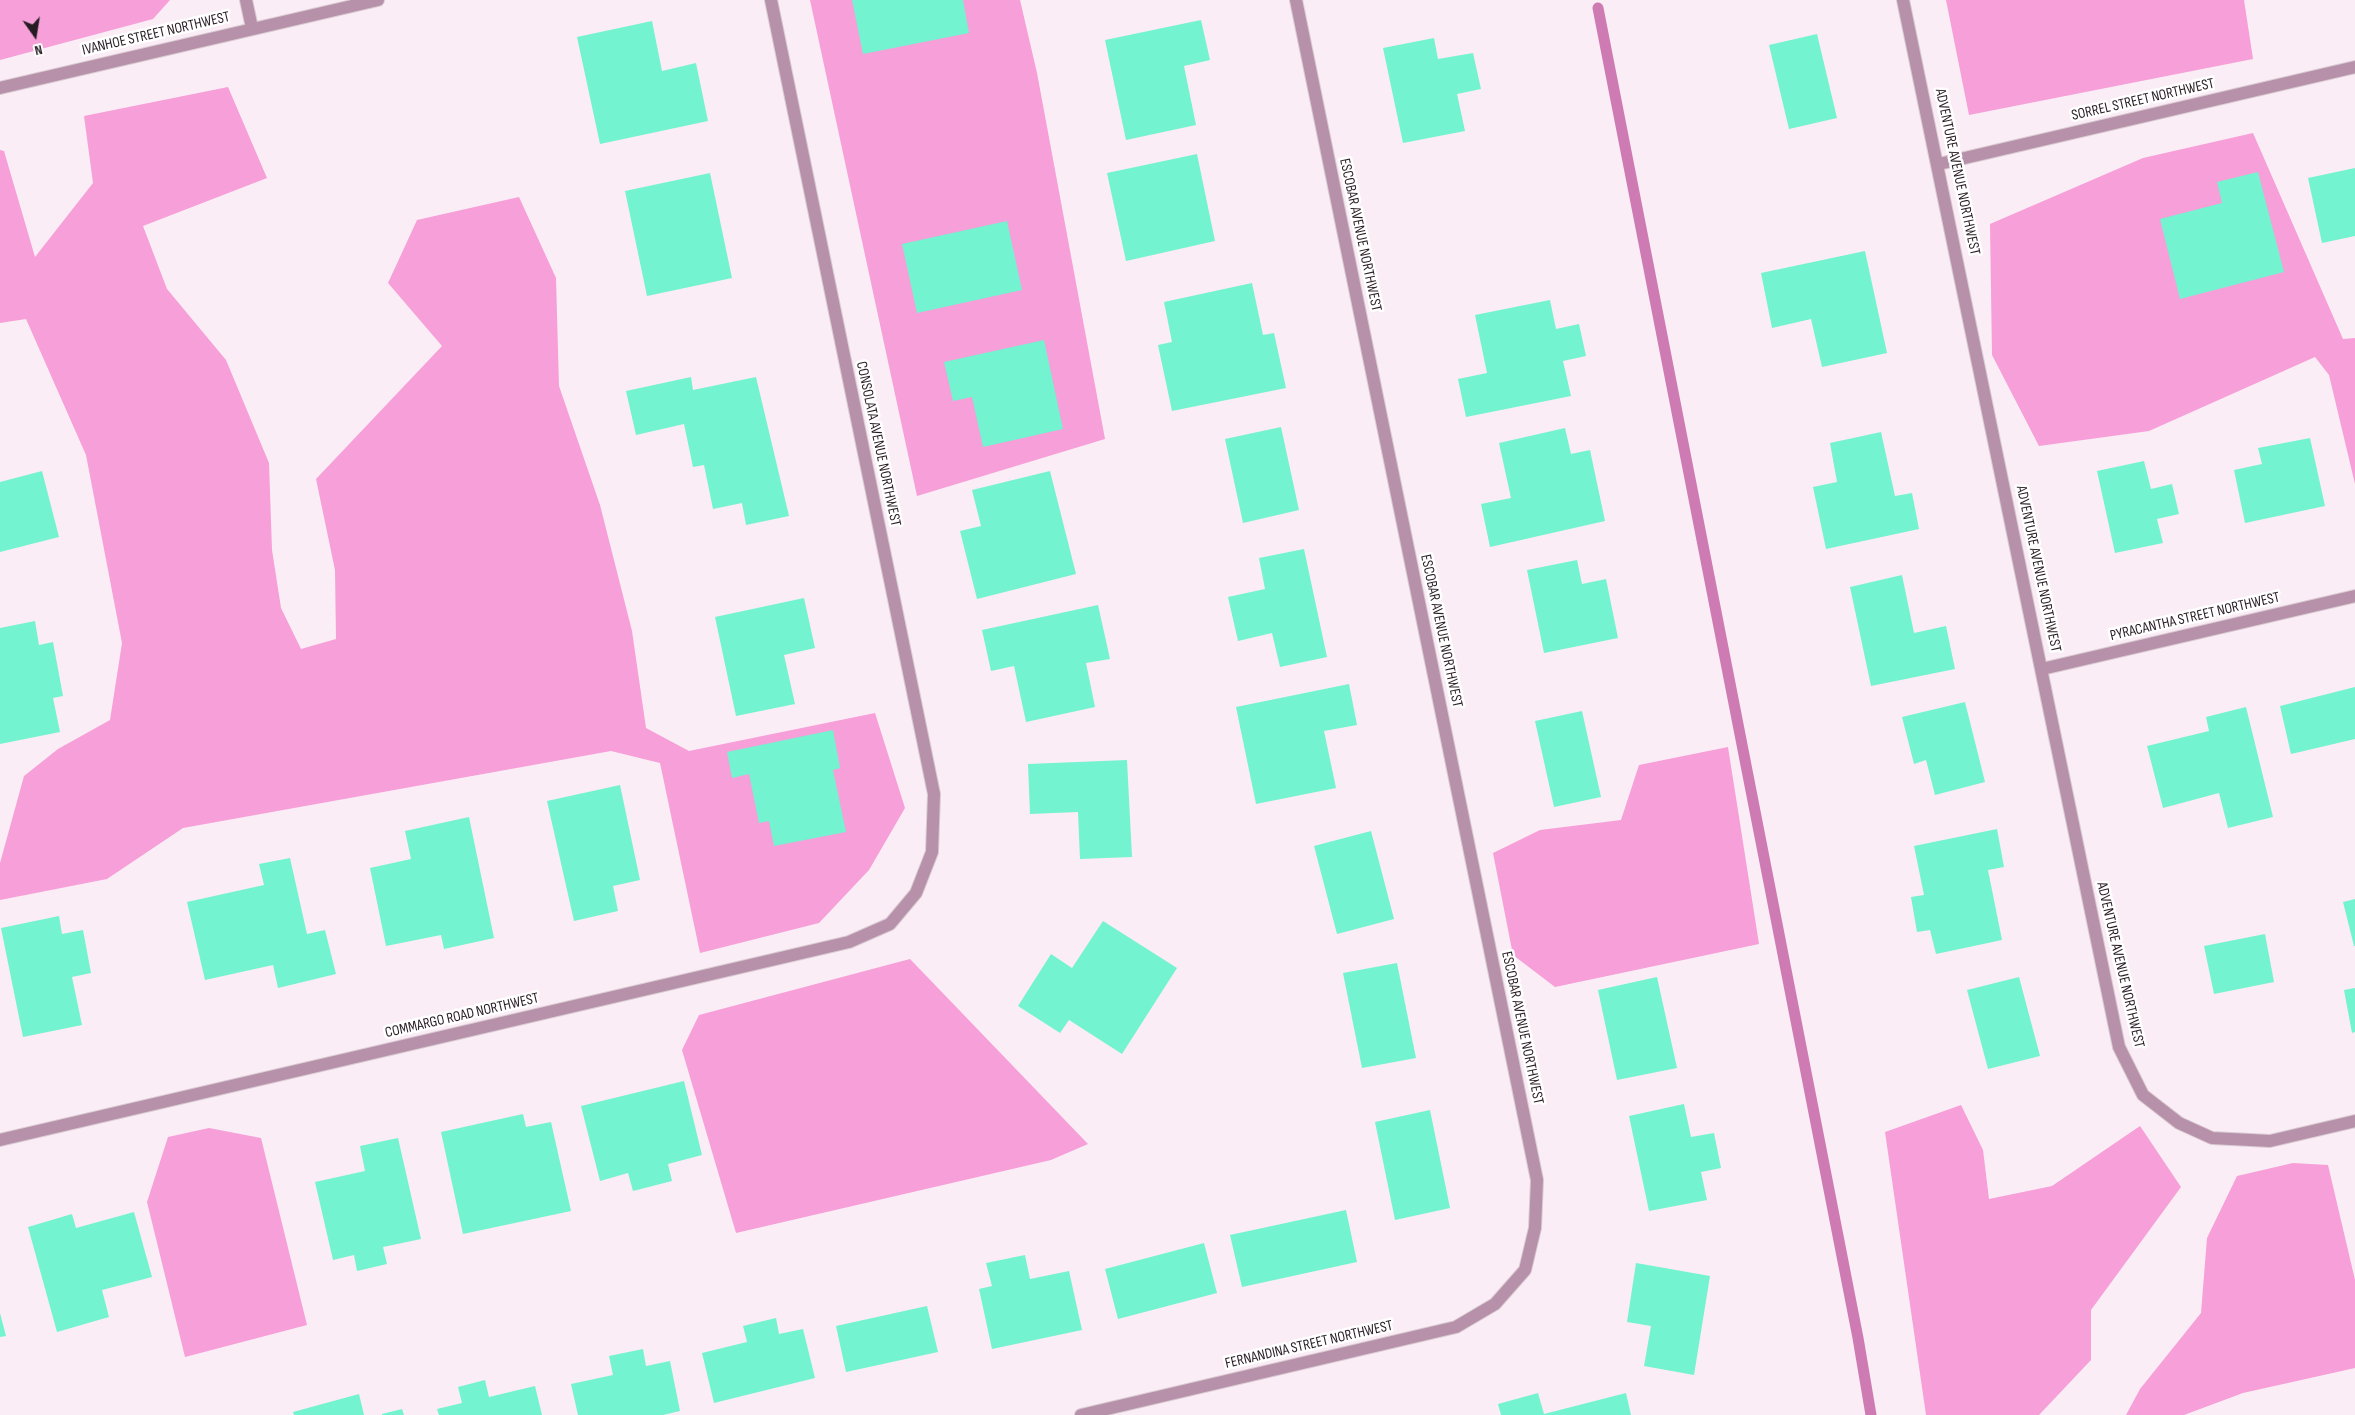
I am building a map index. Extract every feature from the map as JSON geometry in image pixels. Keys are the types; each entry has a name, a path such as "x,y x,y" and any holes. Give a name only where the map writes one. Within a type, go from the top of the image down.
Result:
{"street":[{"path":"246,0 252,28"},
{"name":"IVANHOE STREET NORTHWEST","path":"0,88 378,0"},
{"name":"CONSOLATA AVENUE NORTHWEST","path":"771,0 934,794 932,852 916,893"},
{"name":"ESCOBAR AVENUE NORTHWEST","path":"1296,0 1537,1180 1535,1228 1525,1270"},
{"name":"ADVENTURE AVENUE NORTHWEST","path":"1903,0 1939,164 2119,1047 2143,1095 2179,1123 2212,1138 2270,1141 2355,1121"},
{"name":"SORREL STREET NORTHWEST","path":"1939,164 2355,67"},
{"name":"PYRACANTHA STREET NORTHWEST","path":"2042,669 2355,596"},
{"name":"COMMARGO ROAD NORTHWEST","path":"0,1140 849,942 890,924 916,893"},
{"name":"FERNANDINA STREET NORTHWEST","path":"1081,1415 1456,1327 1495,1304 1525,1270"}],"shaded area":[{"path":"0,0 170,0 153,19 0,60"},
{"path":"810,0 1020,0 1037,73 1105,439 917,496"},
{"path":"1946,0 2244,0 2253,59 1969,115"},
{"path":"228,87 267,178 143,226 167,289 226,360 269,463 272,550 281,608 301,649 336,639 335,570 316,479 442,346 388,283 417,220 519,197 556,278 559,386 600,505 632,631 646,728 689,751 875,713 905,808 869,870 819,923 700,953 660,763 611,751 183,828 107,879 0,900 0,863 24,776 58,749 110,720 122,643 86,455 26,319 0,323 0,150 4,151 35,257 93,183 84,116"},
{"path":"2253,133 2343,339 2355,338 2355,484 2329,375 2315,357 2149,431 2039,446 1992,355 1990,224 2143,158"},
{"path":"1728,747 1759,944 1555,987 1513,955 1493,853 1540,830 1621,820 1639,765"},
{"path":"910,959 1088,1144 1051,1160 736,1233 682,1050 699,1015"},
{"path":"1961,1105 1983,1150 1989,1199 2052,1186 2140,1126 2181,1187 2091,1310 2091,1360 2039,1415 1926,1415 1885,1132"},
{"path":"209,1128 261,1138 307,1325 185,1357 147,1202 168,1137"},
{"path":"2293,1163 2328,1165 2355,1280 2355,1368 2243,1393 2184,1415 2126,1415 2140,1389 2201,1313 2207,1238 2237,1176"}],"building":[{"path":"852,0 963,0 969,33 863,54"},
{"path":"1201,20 1210,60 1184,66 1196,125 1126,140 1105,40"},
{"path":"652,21 662,71 696,63 708,121 600,144 577,37"},
{"path":"1817,34 1837,118 1789,129 1769,45"},
{"path":"1434,38 1438,59 1473,53 1481,89 1457,94 1465,131 1403,143 1383,48"},
{"path":"1197,154 1215,241 1126,261 1107,173"},
{"path":"2355,168 2355,236 2322,243 2308,178"},
{"path":"2258,172 2284,272 2180,299 2160,219 2222,203 2217,182"},
{"path":"710,173 732,278 647,296 625,191"},
{"path":"1007,221 1022,290 917,313 902,244"},
{"path":"1865,251 1887,353 1822,367 1811,319 1772,328 1761,273"},
{"path":"1252,283 1263,335 1274,333 1286,388 1172,411 1158,345 1172,342 1164,302"},
{"path":"1550,300 1556,329 1579,324 1586,356 1563,361 1571,396 1466,417 1458,379 1487,373 1475,315"},
{"path":"1044,340 1063,429 983,447 972,397 953,401 944,362"},
{"path":"691,377 693,390 756,377 789,516 746,525 742,503 713,509 704,465 693,467 684,424 636,435 626,391"},
{"path":"1281,427 1299,510 1243,523 1225,439"},
{"path":"1565,428 1571,454 1590,450 1605,521 1490,547 1481,504 1511,498 1499,443"},
{"path":"1881,432 1895,496 1912,493 1919,529 1826,549 1813,487 1837,482 1830,443"},
{"path":"2310,438 2325,506 2245,523 2234,470 2262,464 2258,448"},
{"path":"2144,461 2151,489 2172,484 2179,514 2157,519 2163,543 2115,553 2097,471"},
{"path":"42,471 59,537 0,552 0,482"},
{"path":"1050,471 1076,574 977,599 960,531 981,526 972,490"},
{"path":"1304,549 1327,657 1280,667 1272,633 1238,641 1228,597 1265,589 1259,558"},
{"path":"1577,560 1582,584 1606,579 1618,638 1544,653 1527,570"},
{"path":"1902,575 1914,633 1946,626 1955,669 1871,686 1850,587"},
{"path":"804,598 815,648 784,655 795,704 736,716 715,617"},
{"path":"1098,605 1110,659 1086,663 1095,707 1026,722 1014,666 991,671 982,630"},
{"path":"35,621 39,645 53,642 63,696 53,698 60,732 0,744 0,628"},
{"path":"1349,684 1357,725 1324,731 1336,788 1256,804 1236,707"},
{"path":"2355,687 2355,739 2291,754 2280,706"},
{"path":"1965,702 1985,782 1935,795 1926,760 1914,764 1902,717"},
{"path":"2246,707 2273,817 2228,828 2219,793 2163,808 2147,746 2209,731 2206,717"},
{"path":"1582,711 1601,797 1554,807 1535,721"},
{"path":"833,730 840,768 833,770 846,832 774,846 769,821 759,823 749,774 732,778 727,752"},
{"path":"1127,760 1132,857 1080,859 1078,812 1030,814 1028,764"},
{"path":"620,785 640,880 613,886 618,911 574,921 547,801"},
{"path":"469,817 494,938 444,949 441,935 386,946 370,868 411,859 405,831"},
{"path":"1997,829 2004,867 1988,870 2002,940 1936,954 1930,930 1917,932 1911,897 1924,895 1914,846"},
{"path":"1371,831 1394,919 1337,934 1314,846"},
{"path":"290,858 307,934 325,930 336,974 278,988 273,965 205,980 187,902 264,885 259,864"},
{"path":"2355,899 2355,946 2354,946 2343,902"},
{"path":"59,916 62,934 83,930 91,973 72,977 82,1025 23,1037 1,928"},
{"path":"1103,921 1177,968 1122,1054 1069,1020 1060,1033 1018,1006 1051,954 1072,968"},
{"path":"2265,934 2274,982 2214,994 2204,946"},
{"path":"1397,963 1416,1058 1362,1068 1343,973"},
{"path":"1657,977 1677,1068 1617,1080 1598,990"},
{"path":"2019,977 2040,1056 1988,1069 1967,990"},
{"path":"2355,988 2355,1032 2352,1033 2344,990"},
{"path":"684,1081 702,1155 668,1164 672,1181 633,1191 628,1173 600,1181 581,1106"},
{"path":"1684,1104 1691,1137 1714,1133 1721,1168 1701,1172 1707,1200 1649,1211 1629,1116"},
{"path":"1430,1110 1450,1208 1395,1220 1375,1122"},
{"path":"523,1114 526,1127 551,1122 571,1211 463,1234 441,1132"},
{"path":"398,1138 421,1239 383,1247 387,1264 357,1271 354,1255 333,1260 315,1182 365,1171 360,1146"},
{"path":"1346,1210 1357,1262 1242,1287 1230,1235"},
{"path":"134,1212 152,1277 102,1290 109,1317 57,1332 28,1227 72,1214 76,1228"},
{"path":"1204,1243 1217,1293 1118,1319 1105,1269"},
{"path":"1025,1255 1030,1279 1069,1271 1082,1330 992,1349 979,1289 992,1286 986,1263"},
{"path":"1636,1263 1710,1276 1694,1375 1644,1366 1651,1326 1627,1322"},
{"path":"927,1306 938,1352 846,1372 836,1326"},
{"path":"0,1313 6,1336 0,1337"},
{"path":"776,1318 779,1334 803,1329 815,1378 714,1403 702,1353 747,1342 743,1326"},
{"path":"643,1349 646,1366 670,1361 680,1411 663,1415 578,1415 571,1384 613,1375 609,1356"},
{"path":"485,1380 489,1397 535,1386 542,1415 439,1415 437,1409 462,1403 458,1387"},
{"path":"1538,1393 1544,1414 1626,1393 1631,1415 1501,1415 1498,1404"},
{"path":"359,1394 364,1415 294,1415 293,1412"},
{"path":"402,1409 404,1415 382,1415 382,1414"}],"waterway":[{"path":"1598,8 1858,1338 1871,1415"}]}
